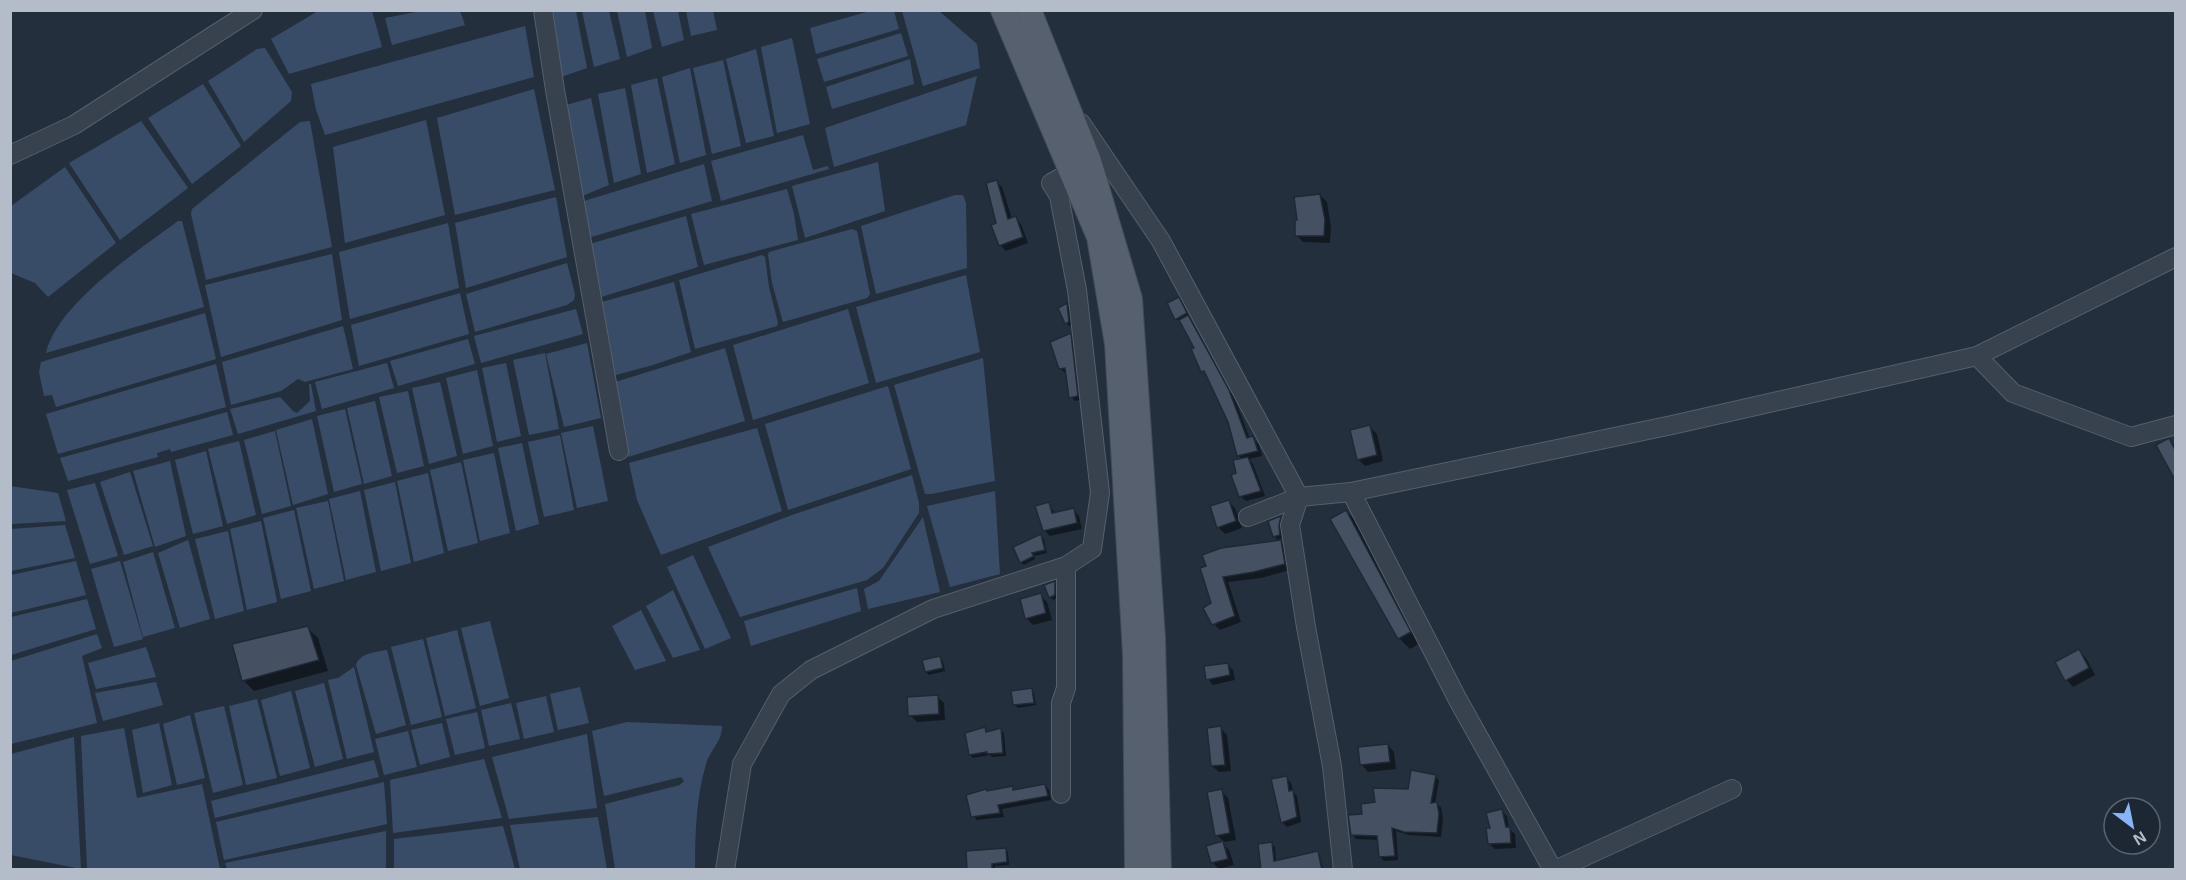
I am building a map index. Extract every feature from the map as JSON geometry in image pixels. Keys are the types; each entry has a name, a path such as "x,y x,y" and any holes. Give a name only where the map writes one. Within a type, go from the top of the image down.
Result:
{"main road":[{"path":"1002,10 1081,166 1130,299 1153,638 1159,870"},
{"path":"1029,10 1062,94 1081,166 1099,237 1117,344 1135,654 1137,870"}],"street":[{"path":"10,154 74,126 253,10"},
{"path":"543,10 619,451"},
{"path":"1062,94 1161,242 1299,497 1290,525 1332,766 1343,870"},
{"path":"725,870 742,764 781,694 811,670 933,609 1066,566 1092,549 1100,493 1077,290 1059,196 1051,183 1081,166"},
{"path":"1248,517 1299,497 1351,492 1672,425 1977,356 2175,257"},
{"path":"1977,356 2013,393 2132,437 2175,424"},
{"path":"1351,492 1458,700 1554,870 1732,789"},
{"path":"1061,794 1061,703 1066,688 1066,566"}],"water":[{"path":"318,11 372,11 382,47 289,74 271,39"},
{"path":"421,11 460,11 465,25 392,45 385,18"},
{"path":"548,11 576,11 587,68 561,77"},
{"path":"582,11 609,11 620,59 594,67"},
{"path":"617,11 645,11 652,48 627,57"},
{"path":"653,11 678,11 684,40 662,47"},
{"path":"686,11 713,11 717,30 691,36"},
{"path":"870,11 894,11 899,29 816,54 810,28"},
{"path":"902,11 939,11 977,44 980,68 923,86"},
{"path":"525,26 534,77 325,135 316,110 311,84"},
{"path":"901,33 908,56 824,82 817,59"},
{"path":"792,38 810,124 777,133 761,47"},
{"path":"265,48 292,92 291,101 244,142 208,81 257,49"},
{"path":"756,49 774,136 746,143 726,59"},
{"path":"910,59 914,84 832,109 826,87"},
{"path":"723,60 741,146 712,154 693,68"},
{"path":"690,68 706,155 680,163 662,77"},
{"path":"977,76 966,125 834,167 825,128"},
{"path":"657,78 675,164 647,173 631,85"},
{"path":"203,84 241,146 192,184 148,118"},
{"path":"625,88 641,174 614,183 598,94"},
{"path":"534,89 555,190 455,215 437,118"},
{"path":"591,98 609,185 582,196 566,105"},
{"path":"426,120 445,215 345,243 333,147"},
{"path":"141,121 188,188 120,240 69,163"},
{"path":"310,121 332,247 206,280 191,214 192,209 300,122"},
{"path":"803,135 813,170 828,166 829,169 721,201 711,161"},
{"path":"878,162 885,211 805,238 792,186"},
{"path":"704,164 712,201 588,238 581,202"},
{"path":"65,167 116,243 48,297 35,283 11,273 11,206"},
{"path":"787,189 798,240 704,265 691,214"},
{"path":"955,195 963,195 966,203 967,268 876,294 861,226"},
{"path":"556,197 567,257 466,288 455,223"},
{"path":"686,216 698,267 598,298 586,245"},
{"path":"178,221 182,221 204,307 46,353 53,334 82,297 122,263"},
{"path":"448,223 459,288 350,319 339,252"},
{"path":"852,229 857,231 870,294 867,298 783,322 772,283 769,252"},
{"path":"332,254 342,320 221,357 205,285"},
{"path":"762,255 765,257 777,326 695,349 679,280"},
{"path":"567,263 575,294 574,300 567,305 475,332 466,294"},
{"path":"966,275 980,352 876,383 856,307"},
{"path":"674,282 691,352 612,376 598,303"},
{"path":"460,293 469,334 359,366 351,325"},
{"path":"576,309 583,334 481,363 474,336"},
{"path":"848,309 869,383 753,420 733,345"},
{"path":"205,313 216,359 56,407 52,395 44,396 39,372 41,362"},
{"path":"343,326 353,369 305,382 298,379 281,391 231,405 222,362"},
{"path":"468,339 475,364 398,386 390,361"},
{"path":"587,343 601,418 564,427 546,354"},
{"path":"725,348 745,421 628,457 612,383"},
{"path":"545,353 559,429 529,435 513,360"},
{"path":"983,358 995,481 925,494 894,385"},
{"path":"387,363 394,388 322,409 315,382"},
{"path":"506,363 521,436 497,442 482,368"},
{"path":"216,364 226,407 58,454 46,414"},
{"path":"477,370 493,446 463,454 446,378"},
{"path":"440,382 457,456 429,464 412,388"},
{"path":"309,384 311,384 316,411 238,434 230,409 280,397 297,413 310,401"},
{"path":"888,386 911,469 788,510 765,424"},
{"path":"408,391 424,466 397,473 379,397"},
{"path":"375,401 392,476 364,484 347,408"},
{"path":"345,409 362,484 334,492 317,416"},
{"path":"227,412 233,435 171,452 170,449 157,453 158,457 68,481 60,458"},
{"path":"312,419 328,494 293,505 276,430"},
{"path":"593,426 608,501 577,508 561,433"},
{"path":"757,428 782,511 661,555 637,500 629,463"},
{"path":"275,431 291,506 262,514 244,440"},
{"path":"560,435 574,510 544,517 528,442"},
{"path":"239,441 256,515 227,524 208,449"},
{"path":"522,443 539,524 516,531 498,448"},
{"path":"206,451 223,526 193,534 175,460"},
{"path":"494,453 510,533 480,541 463,460"},
{"path":"170,461 186,536 155,547 133,471"},
{"path":"461,462 478,543 448,551 430,470"},
{"path":"130,472 153,546 124,555 100,482"},
{"path":"428,473 444,553 414,562 397,481"},
{"path":"912,475 919,503 919,513 883,568 867,580 740,617 708,547 792,515"},
{"path":"395,482 411,563 381,571 364,490"},
{"path":"95,483 118,556 90,564 67,490"},
{"path":"10,486 58,493 66,521 11,524"},
{"path":"360,491 376,572 346,580 329,499"},
{"path":"995,491 1000,574 950,587 927,506"},
{"path":"328,501 344,581 314,589 296,508"},
{"path":"294,510 311,591 281,599 263,518"},
{"path":"923,517 940,592 868,609 864,589 879,581"},
{"path":"261,521 277,602 247,610 230,529"},
{"path":"65,525 75,558 11,571 11,529"},
{"path":"228,531 244,611 215,619 195,539"},
{"path":"188,540 210,619 180,628 158,553"},
{"path":"153,552 175,628 143,637 123,562"},
{"path":"693,555 731,638 705,649 667,567"},
{"path":"76,561 86,595 11,613 11,575"},
{"path":"120,561 143,639 114,647 91,569"},
{"path":"857,588 861,611 751,646 744,621"},
{"path":"673,590 700,650 673,658 646,606"},
{"path":"87,599 96,629 11,655 11,617"},
{"path":"641,610 666,661 635,670 612,626"},
{"path":"490,621 509,698 480,706 461,628"},
{"path":"457,630 476,708 445,716 426,638"},
{"path":"97,634 102,648 82,656 97,723 11,744 11,661"},
{"path":"423,639 442,717 411,725 391,647"},
{"path":"146,647 156,677 96,689 88,663"},
{"path":"387,650 406,725 376,734 356,665 361,658 373,652"},
{"path":"354,667 374,752 347,759 328,680 338,678"},
{"path":"156,682 163,705 103,721 95,693"},
{"path":"324,683 343,759 315,767 295,691"},
{"path":"580,687 589,723 558,730 550,694"},
{"path":"291,691 310,768 280,776 261,700"},
{"path":"546,696 554,732 524,739 516,703"},
{"path":"257,699 277,778 246,785 229,706"},
{"path":"511,703 520,739 489,746 481,710"},
{"path":"224,706 243,785 213,793 194,713"},
{"path":"477,712 485,748 455,755 446,719"},
{"path":"190,715 205,778 177,785 163,724"},
{"path":"627,722 722,726 720,737 706,764 700,790 695,869 615,869 605,804 680,785 684,781 681,777 604,796 592,731"},
{"path":"159,723 172,785 143,793 132,730"},
{"path":"442,723 450,757 420,765 411,730"},
{"path":"124,728 137,798 202,784 220,869 87,869 81,736"},
{"path":"408,731 417,767 384,775 375,739"},
{"path":"587,734 597,808 509,819 492,757"},
{"path":"74,737 81,869 11,855 11,754"},
{"path":"484,759 502,818 393,833 390,780"},
{"path":"374,760 379,777 215,818 211,801"},
{"path":"384,782 387,824 224,860 216,822"},
{"path":"598,817 607,869 520,869 510,825"},
{"path":"503,826 515,869 394,869 394,839"},
{"path":"386,831 386,869 227,869 225,863"}],"building":[{"path":"997,180 1008,219 1016,216 1023,237 999,246 991,225 996,223 986,183"},
{"path":"1320,194 1325,220 1324,236 1295,236 1295,220 1297,220 1294,197"},
{"path":"1179,297 1187,313 1175,320 1167,303"},
{"path":"1067,303 1069,322 1065,324 1058,308"},
{"path":"1188,315 1229,390 1247,438 1253,436 1258,451 1237,456 1228,422 1204,371 1201,372 1191,349 1194,348 1179,320"},
{"path":"1071,333 1078,396 1069,398 1065,368 1059,369 1050,342"},
{"path":"1370,425 1377,455 1357,460 1350,430"},
{"path":"2169,438 2175,450 2175,480 2156,445"},
{"path":"1248,457 1261,491 1239,497 1231,475 1236,473 1233,460"},
{"path":"1229,500 1236,521 1217,528 1210,506"},
{"path":"1049,502 1052,513 1074,508 1077,523 1043,531 1035,506"},
{"path":"1346,510 1411,632 1398,639 1330,519"},
{"path":"1281,516 1280,535 1273,537 1268,521"},
{"path":"1041,534 1045,550 1032,553 1034,556 1020,563 1013,547"},
{"path":"1281,540 1285,564 1223,577 1235,616 1212,625 1203,608 1211,603 1200,568 1206,566 1202,555 1221,548"},
{"path":"1055,581 1055,595 1049,598 1044,585"},
{"path":"1041,593 1046,613 1025,619 1020,599"},
{"path":"308,626 319,660 242,681 232,644"},
{"path":"2079,649 2089,668 2065,681 2055,662"},
{"path":"940,656 943,668 925,672 922,660"},
{"path":"1228,663 1230,675 1206,680 1204,666"},
{"path":"1032,688 1034,703 1013,705 1011,691"},
{"path":"938,695 939,714 908,716 907,697"},
{"path":"1221,726 1225,765 1211,766 1207,728"},
{"path":"985,727 986,732 1001,728 1003,753 987,754 987,752 969,755 965,733"},
{"path":"1388,744 1390,762 1360,765 1358,747"},
{"path":"1411,770 1436,775 1431,803 1437,802 1439,814 1437,833 1404,832 1392,828 1395,856 1379,857 1377,836 1351,835 1348,815 1362,814 1361,804 1375,802 1373,788 1408,789"},
{"path":"1287,776 1289,791 1293,790 1297,817 1281,823 1271,779"},
{"path":"1045,784 1048,796 998,805 1000,813 971,817 966,795 986,789 987,791 1013,786 1013,790"},
{"path":"1222,789 1230,833 1215,836 1207,792"},
{"path":"1502,809 1506,827 1510,827 1511,843 1488,844 1486,828 1490,828 1486,813"},
{"path":"1223,841 1228,859 1211,863 1206,846"},
{"path":"1272,842 1274,861 1318,851 1322,870 1261,870 1258,844"},
{"path":"1006,848 1007,862 992,864 992,870 967,870 966,851"}]}
